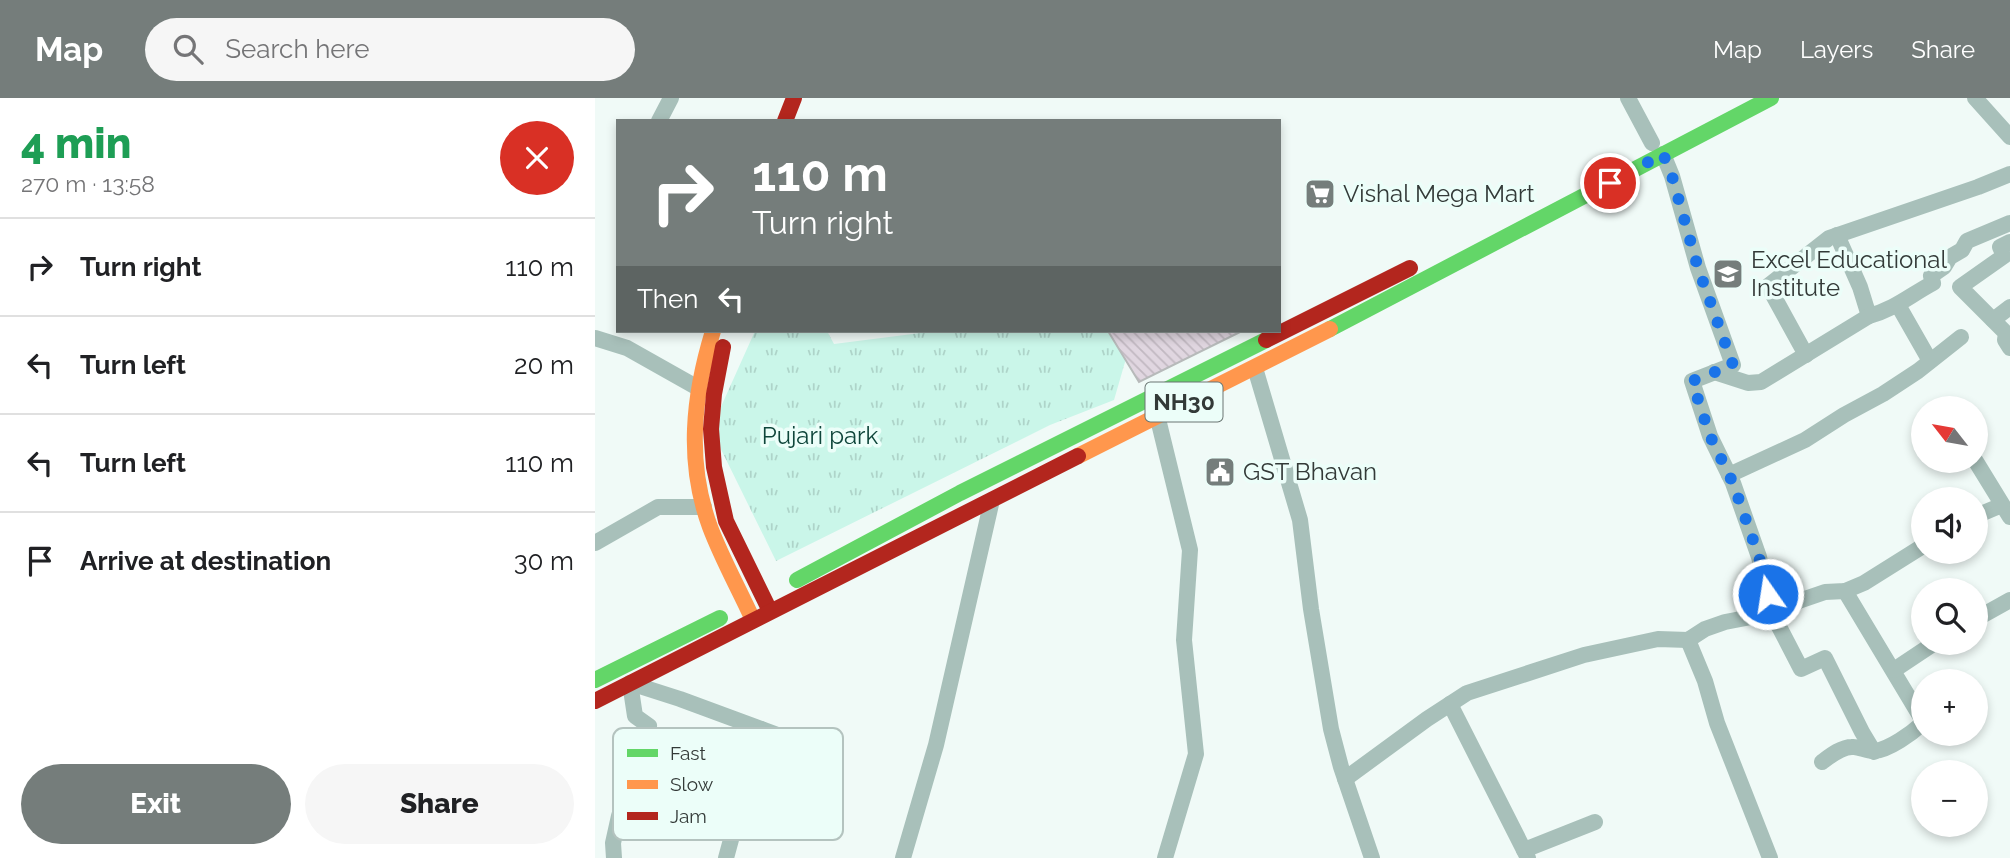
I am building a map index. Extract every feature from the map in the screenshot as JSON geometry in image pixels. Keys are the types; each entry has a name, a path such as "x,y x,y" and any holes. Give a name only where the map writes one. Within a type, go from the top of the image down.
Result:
{"main road":[{"path":"786,119 794,98"},
{"path":"801,119 809,98"},
{"name":"NH30","path":"1538,202 1771,98"},
{"name":"NH30","path":"774,596 992,500 1255,368 1657,149 1710,112"},
{"name":"NH30","path":"1281,332 1422,262"},
{"path":"712,333 695,403 695,464 709,526 749,613"},
{"path":"728,333 714,394 711,429 714,467 726,521 774,596"},
{"name":"NH30","path":"595,701 630,683 774,596 960,493 1280,333"},
{"name":"NH30","path":"595,680 749,613"}],"street":[{"path":"660,119 671,98"},
{"path":"1628,98 1672,176 1698,268 1733,365 1692,381 1710,436 1729,475 1759,557 1772,613 1801,669 1825,658 1861,732 1874,752"},
{"path":"1975,98 2010,137"},
{"path":"1806,355 1768,286 1837,234 2010,174"},
{"path":"1714,372 1748,383 1761,382 1869,316 1885,312 1933,283 1931,276 1944,267 1950,257 1962,250 1967,241 2009,228"},
{"path":"1837,234 1860,287 1869,316"},
{"path":"2010,242 2000,247 2004,256 1960,287 2006,334 2005,340 2010,348"},
{"path":"1898,305 1930,361"},
{"path":"1993,320 2010,307"},
{"path":"1729,475 1805,440 1843,415 1883,394 1961,337"},
{"path":"595,338 627,348 698,388"},
{"path":"1255,368 1300,520 1331,729 1372,858"},
{"path":"1157,415 1190,550 1184,640 1196,754 1165,858"},
{"path":"1983,473 2006,511 1988,514"},
{"path":"903,858 936,745 992,500"},
{"path":"595,543 658,507 704,507"},
{"path":"1345,779 1467,693 1584,655 1658,639 1688,640 1705,629 1725,622 1772,613 1815,595 1845,591 1864,583 1911,554"},
{"path":"1845,591 1911,700"},
{"path":"1988,613 2009,603"},
{"path":"1688,640 1770,858"},
{"path":"1894,670 1916,655"},
{"path":"648,728 635,716 630,683 758,728"},
{"path":"1450,704 1526,854 1595,822"},
{"path":"1822,762 1834,752 1852,747 1874,752 1911,734"},
{"path":"614,840 614,858"},
{"path":"726,858 731,840"}],"green space":[{"name":"Pujari park","path":"754,333 828,333 834,344 920,333 1133,333 1114,400 1050,425 776,561 711,429"}],"building":[{"path":"1109,333 1238,333 1139,382"}],"traffic: fast":[{"path":"1330,329 1771,98"},
{"path":"797,580 960,493 1266,340"},
{"path":"595,680 720,618"}],"traffic: slow":[{"path":"1078,456 1330,329"},
{"path":"712,333 697,404 695,454 698,478 710,527 753,620"}],"traffic: jam":[{"path":"786,119 794,98"},
{"path":"1281,332 1410,268"},
{"path":"1266,340 1280,333"},
{"path":"723,347 711,429 714,467 726,521 770,611"},
{"path":"595,701 1078,456"}],"place":[{"name":"Vishal Mega Mart","path":"1320,194"},
{"name":"Excel Educational Institute","path":"1728,274"},
{"name":"GST Bhavan","path":"1220,472"}],"route":[{"path":"1610,183 1663,154 1672,176 1698,268 1733,365 1692,381 1710,436 1733,483 1759,557 1768,594"}]}
